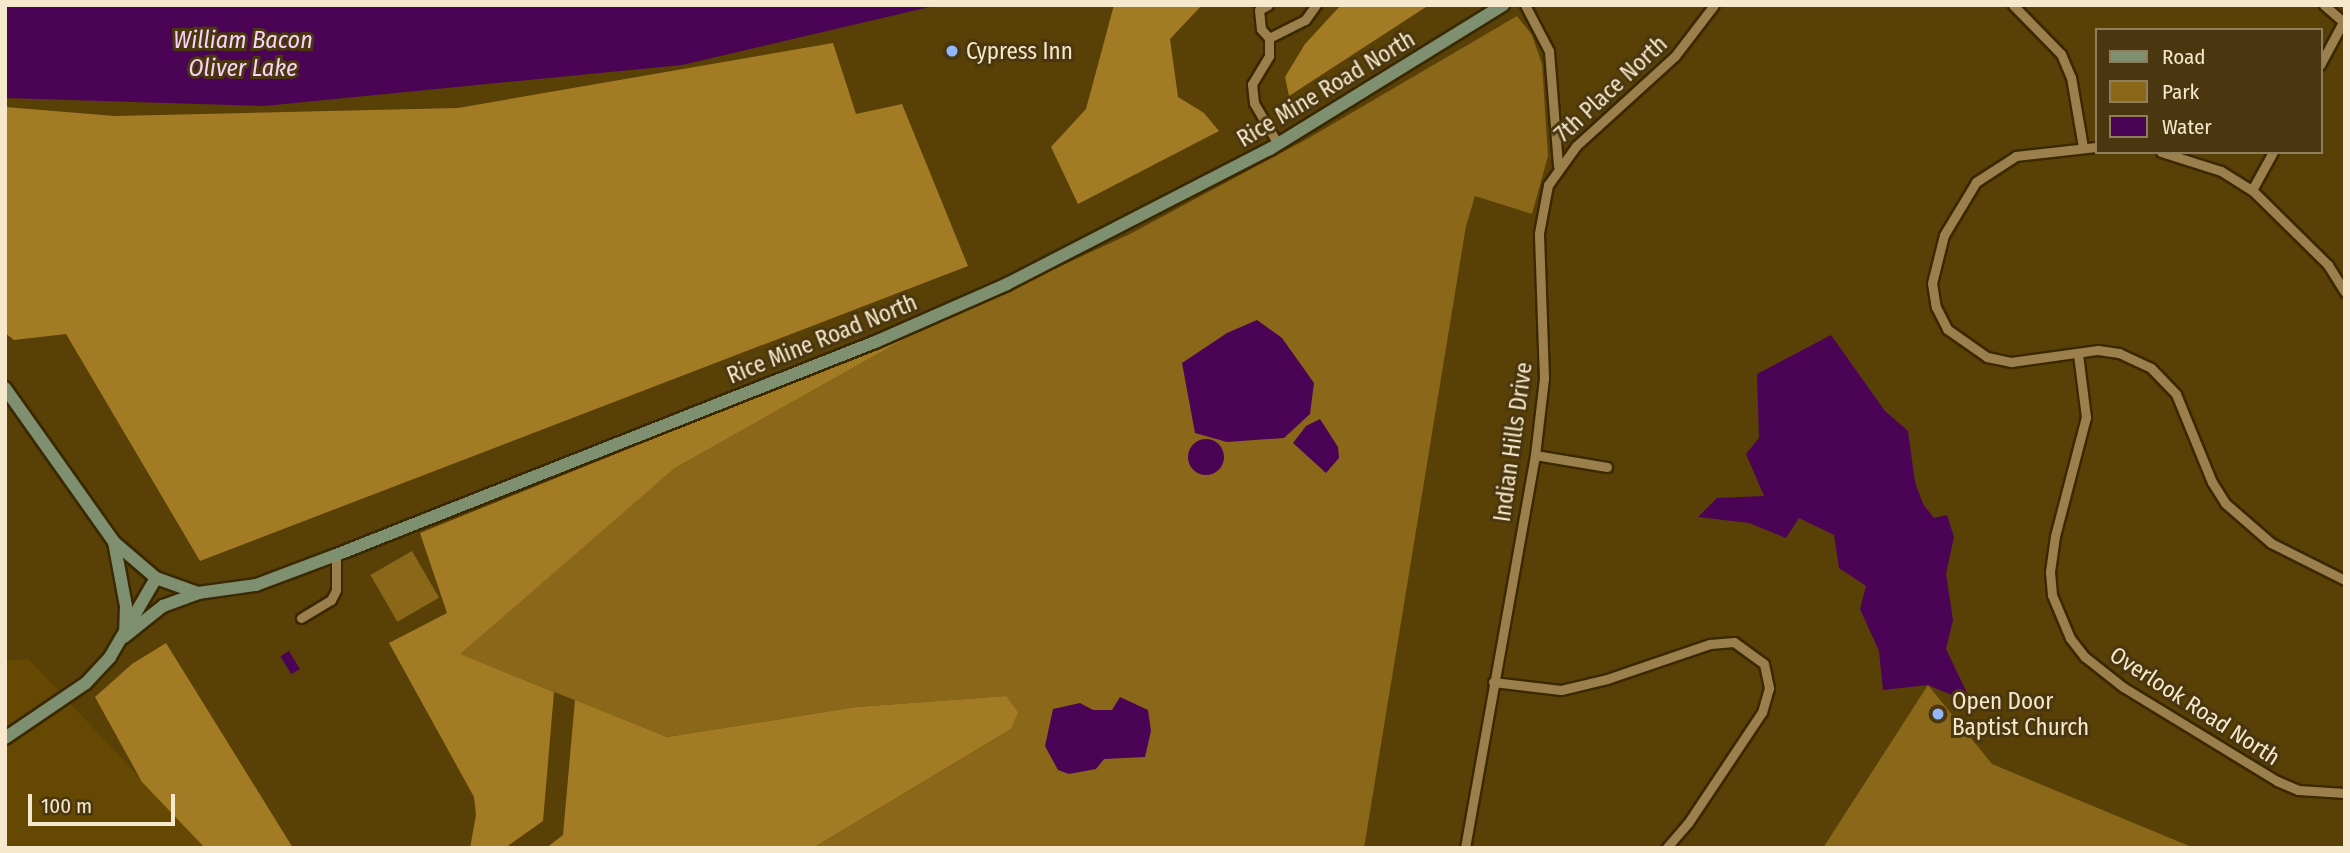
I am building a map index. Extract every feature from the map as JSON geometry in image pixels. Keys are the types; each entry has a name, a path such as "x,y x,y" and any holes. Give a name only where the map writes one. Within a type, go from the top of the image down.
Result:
{"main road":[{"name":"Rice Mine Road North","path":"124,637 163,606 198,593 256,585 336,555 899,331 1082,249 1278,144 1503,5"},
{"path":"5,388 114,542 156,578 198,593"},
{"path":"114,542 126,606 124,637"},
{"name":"Rice Mine Road North","path":"5,738 86,683 124,637 156,578"}],"street":[{"path":"1268,5 1259,10 1261,29 1269,38 1269,56 1252,84 1254,103 1278,144"},
{"path":"1269,38 1306,20 1316,5"},
{"name":"Indian Hills Drive","path":"1465,848 1535,455 1544,378 1539,233 1541,209 1558,166 1549,51 1525,5"},
{"name":"7th Place North","path":"1558,166 1675,56 1714,5"},
{"path":"2013,5 2061,54 2071,77 2083,147"},
{"path":"2322,62 2344,23 2325,5"},
{"path":"2094,147 2016,156 1976,182 1944,235 1933,283 1936,307 1947,329 1987,357 2011,362 2098,349 2119,353 2151,368 2176,394 2212,482 2225,503 2271,543 2345,580"},
{"path":"2167,154 2221,171 2252,190 2328,265 2345,292"},
{"path":"2252,190 2272,154"},
{"name":"Overlook Road North","path":"2078,354 2086,417 2054,536 2050,572 2052,595 2070,638 2085,657 2123,687 2277,781 2298,790 2345,793"},
{"path":"1535,455 1607,467"},
{"path":"301,618 331,600 336,590 336,555"},
{"path":"1493,682 1561,690 1607,679 1710,644 1734,642 1764,664 1769,688 1762,712 1688,823 1666,848"}],"shaded area":[{"path":"1114,5 1202,5 1170,39 1178,97 1204,113 1219,131 1078,204 1051,147 1086,109"},
{"path":"1341,5 1429,5 1289,96 1285,77 1305,44"},
{"path":"833,43 856,114 902,104 968,266 200,561 66,334 14,340 5,333 5,107 115,116 458,108"},
{"path":"915,333 675,468 460,654 554,692 543,821 505,848 470,848 476,815 474,797 389,643 447,613 420,533"},
{"path":"166,643 293,848 205,848 142,782 95,697 132,664"},
{"path":"29,659 205,848 5,848 5,660"},
{"path":"1006,696 1018,712 1011,729 813,848 546,848 563,835 575,700 667,737 856,707"}],"green space":[{"path":"1517,16 1532,35 1542,64 1548,156 1532,214 1475,196 1466,226 1364,848 813,848 1011,729 1006,696 856,707 667,737 459,654 675,468 915,333 1130,234 1307,139"},
{"path":"412,551 439,598 397,622 370,575"},
{"path":"1928,685 1992,764 2194,848 1823,848"}],"water":[{"name":"William Bacon Oliver Lake","path":"5,5 938,5 682,65 264,106 5,98"},
{"path":"1257,320 1282,338 1314,383 1310,414 1284,438 1227,442 1195,433 1182,363 1227,333"},
{"path":"1831,335 1885,411 1908,431 1915,482 1923,504 1934,518 1947,515 1954,537 1946,574 1953,620 1946,649 1967,693 1959,698 1928,685 1883,690 1879,651 1860,609 1866,586 1839,568 1834,535 1799,518 1786,538 1749,523 1698,517 1717,498 1764,496 1746,454 1759,438 1757,374"},
{"path":"1320,419 1338,447 1339,458 1326,473 1293,443 1306,426"},
{"path":"1206,439 1219,444 1224,457 1219,470 1206,475 1193,470 1188,457 1193,444"},
{"path":"289,651 300,669 291,674 280,656"},
{"path":"1120,697 1148,710 1151,731 1145,757 1104,759 1096,769 1069,774 1058,770 1045,746 1053,709 1080,703 1093,710 1112,710"}],"place":[{"name":"Cypress Inn","path":"952,51"},
{"name":"Open Door Baptist Church","path":"1938,714"}]}
